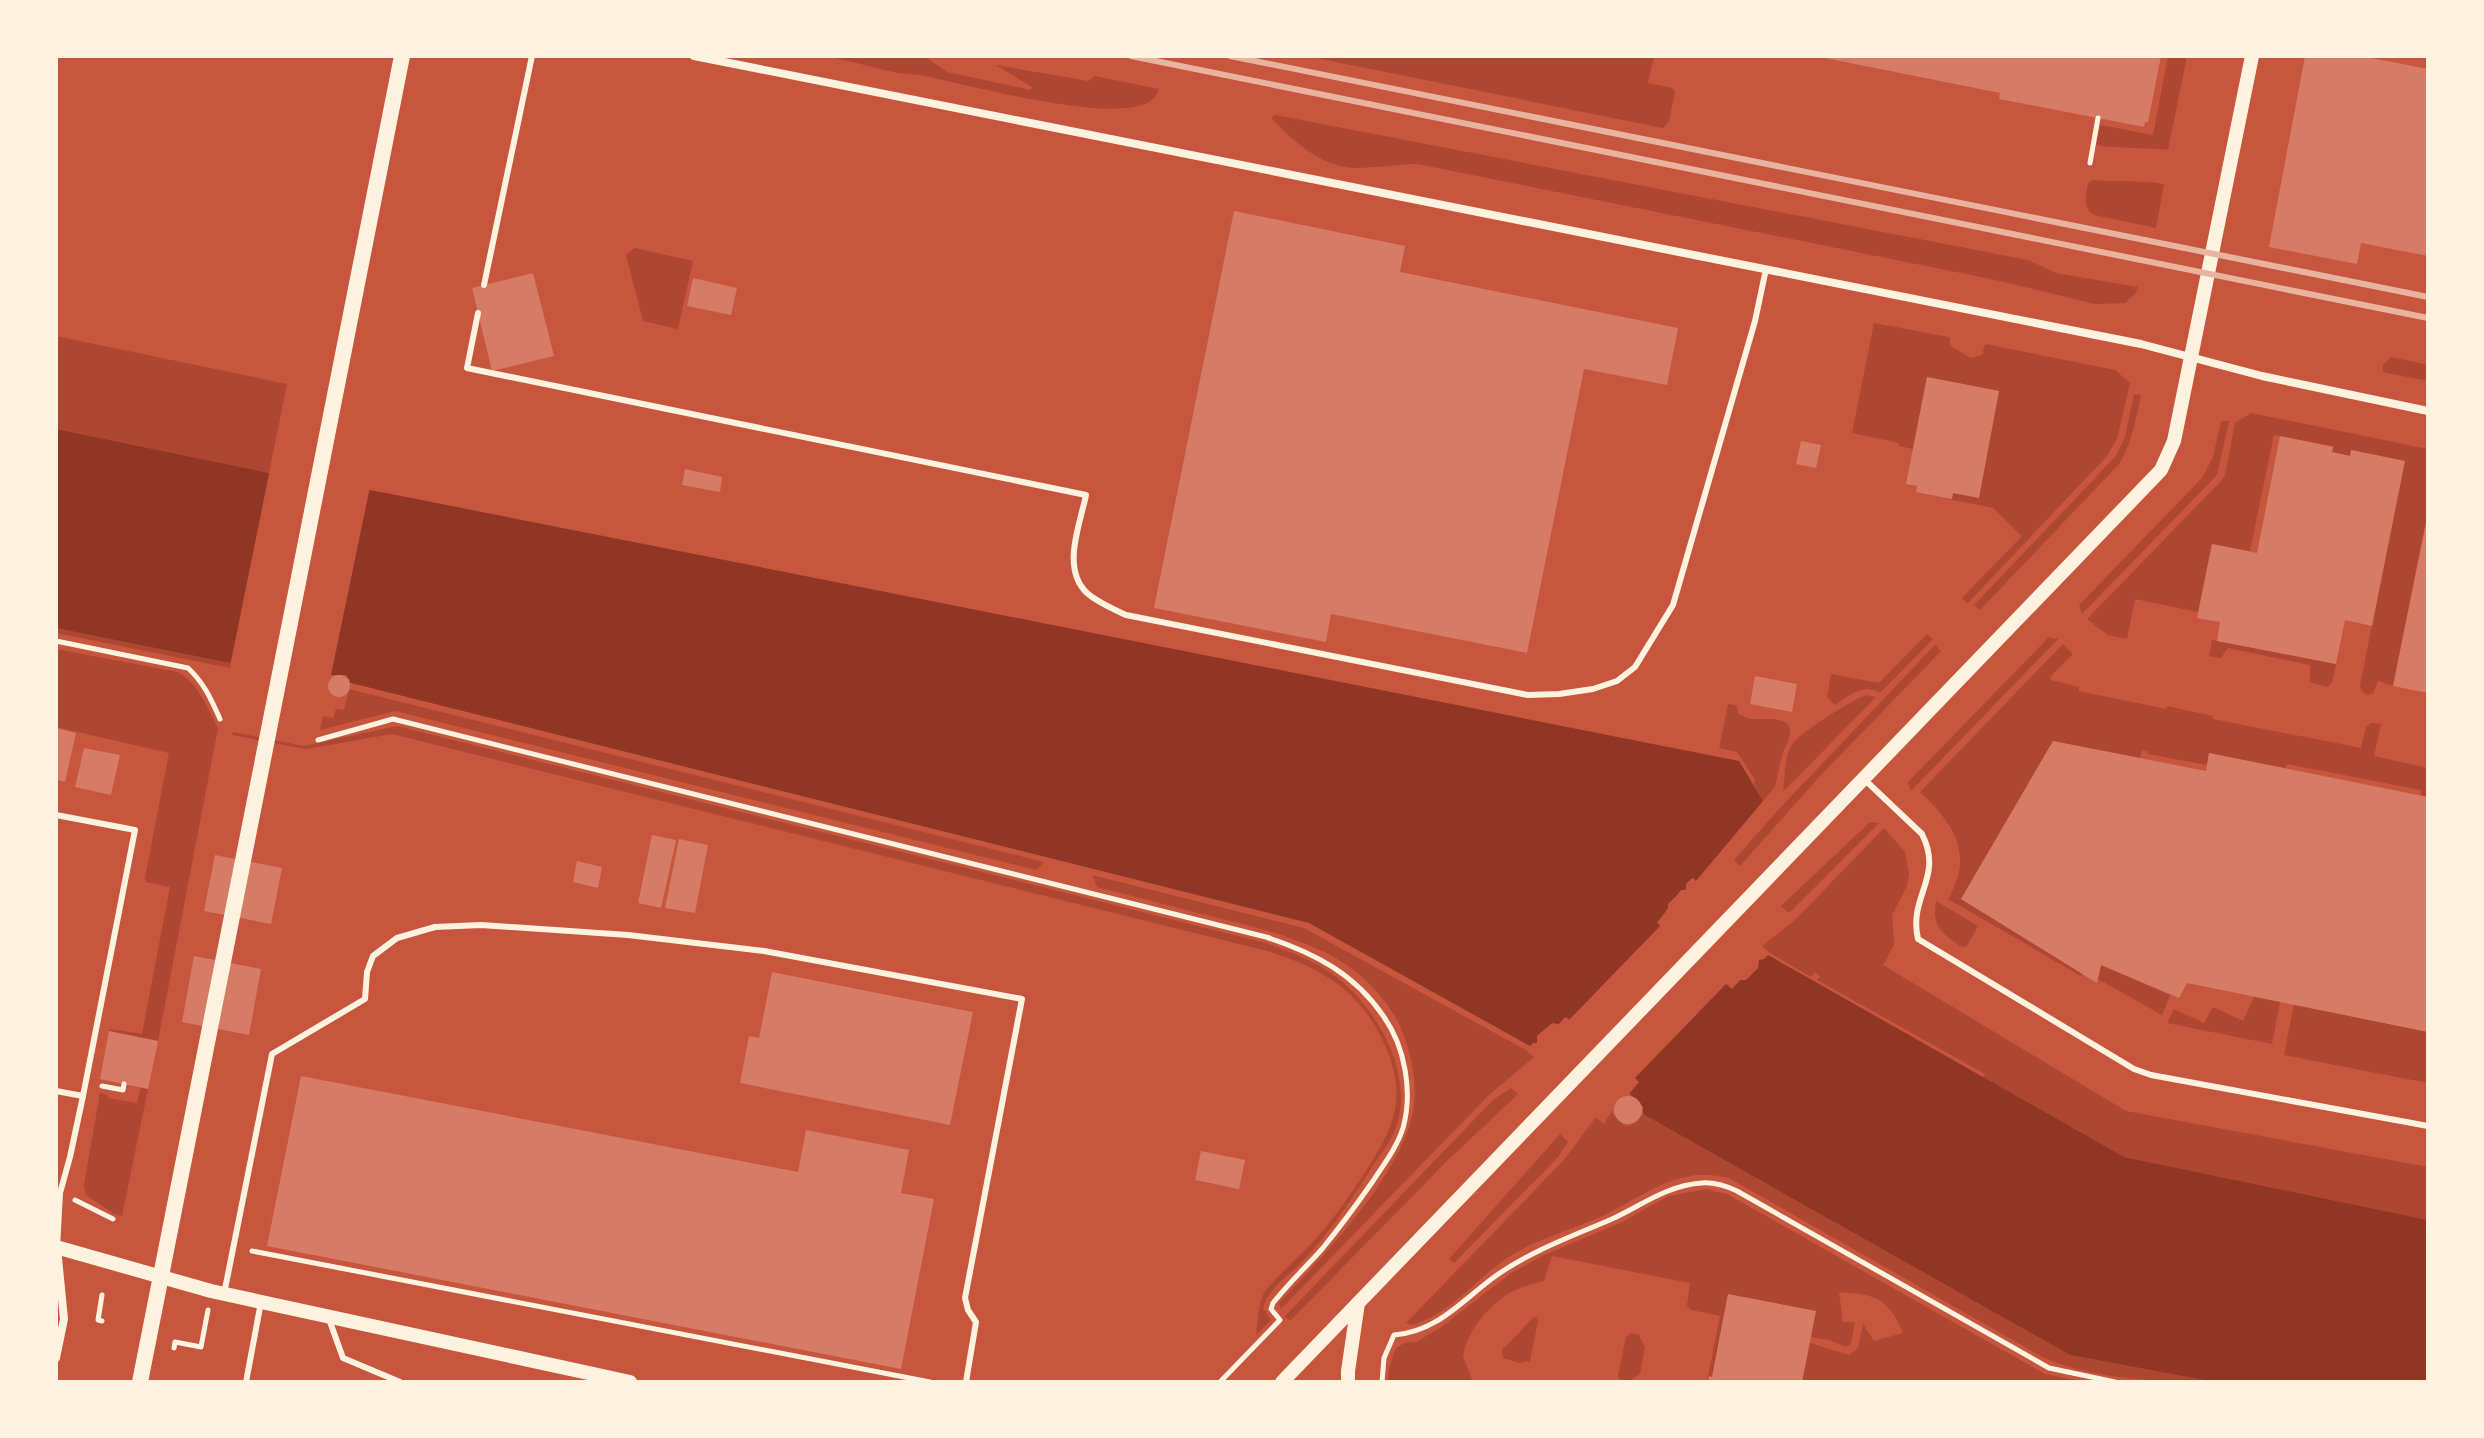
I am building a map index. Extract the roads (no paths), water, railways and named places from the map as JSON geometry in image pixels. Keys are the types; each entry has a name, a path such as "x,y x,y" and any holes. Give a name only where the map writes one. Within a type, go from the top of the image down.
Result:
{"main road":[{"path":"140,1382 402,56"}],"street":[{"path":"694,56 2133,342 2262,376 2428,411"},
{"path":"1282,1382 2161,470 2174,441 2252,56"},
{"path":"56,1358 64,1319 56,1248 224,1294 630,1382"},
{"path":"1348,1382 1358,1303"}],"lane":[{"path":"484,285 532,56"},
{"path":"478,313 467,368 1086,495 1073,557 1075,576 1087,593 1126,615 1528,695 1559,694 1593,689 1617,681 1635,667 1673,605 1755,321 1766,269"},
{"path":"1865,780 1922,834 1927,845 1930,871 1915,916 1918,939 2134,1069 2151,1075 2428,1126"},
{"path":"56,815 135,830 83,1096 60,1193 56,1248"},
{"path":"224,1294 272,1054 365,999 367,972 373,956 397,938 435,927 481,925 628,935 764,951 1022,999 965,1298 976,1322 966,1382"},
{"path":"56,1091 83,1096"},
{"path":"246,1382 261,1302"},
{"path":"328,1316 343,1358 400,1382"}],"railway":[{"path":"1131,56 2428,318"},
{"path":"1230,56 2428,297"}]}
